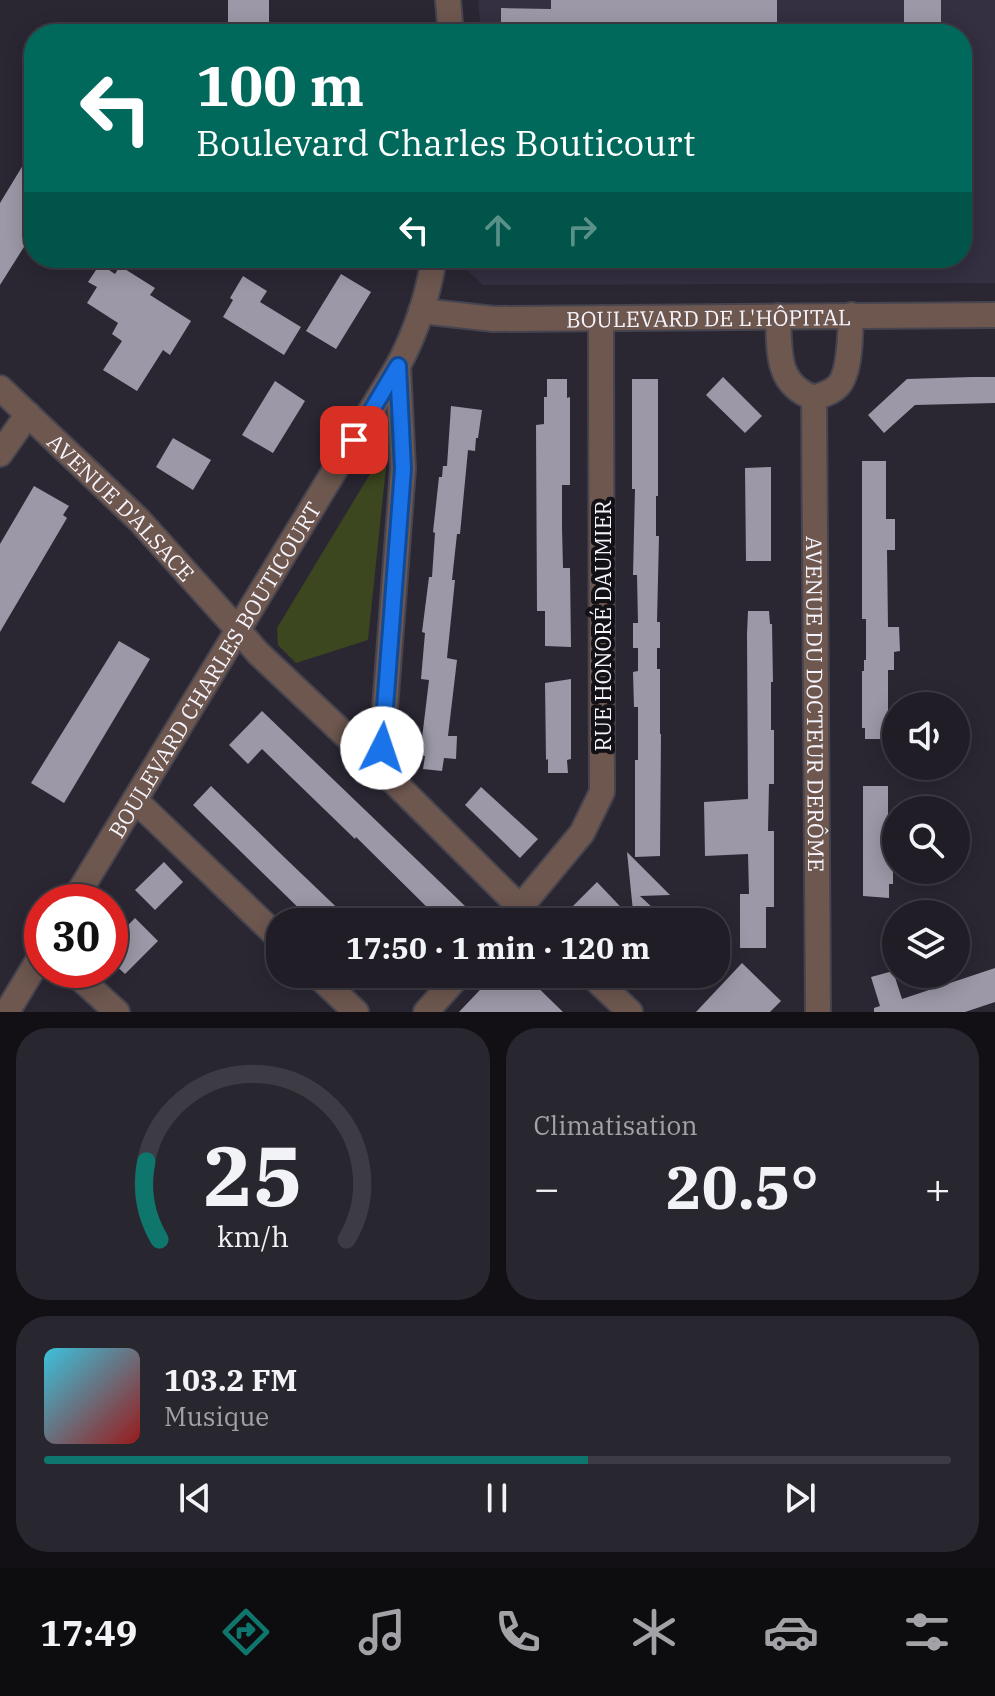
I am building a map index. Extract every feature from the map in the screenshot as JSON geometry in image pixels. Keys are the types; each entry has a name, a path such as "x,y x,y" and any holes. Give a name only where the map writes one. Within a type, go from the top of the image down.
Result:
{"street":[{"path":"448,0 450,24"},
{"name":"BOULEVARD CHARLES BOUTICOURT","path":"84,884 398,366 421,311 432,268"},
{"name":"BOULEVARD DE L'HÔPITAL","path":"421,311 494,319 995,315"},
{"path":"778,316 780,353 787,380 796,389 814,398 825,395 840,384 847,366 851,315"},
{"name":"RUE HONORÉ DAUMIER","path":"528,908 582,833 602,792 601,318"},
{"path":"373,761 382,748 403,469 398,366"},
{"name":"AVENUE D'ALSACE","path":"0,388 139,520 258,653 373,761 512,908"},
{"name":"AVENUE DU DOCTEUR DERÔME","path":"814,398 818,1012"},
{"path":"0,454 28,414"},
{"path":"135,800 266,926"},
{"path":"7,1012 24,984"},
{"path":"91,988 117,1012"},
{"path":"331,988 356,1012"},
{"path":"426,1012 447,988"},
{"path":"605,988 630,1012"}],"shaded area":[{"path":"478,0 995,0 995,283 483,285 465,268 972,268 972,24 480,24"}],"green space":[{"path":"376,464 386,467 368,640 296,663 278,645 277,628"}],"building":[{"path":"228,0 269,0 269,24 228,24"},
{"path":"551,0 777,0 777,24 501,24 501,8 551,9"},
{"path":"904,0 941,0 941,24 904,24"},
{"path":"24,163 24,247 0,285 0,203"},
{"path":"97,268 106,268 115,274 119,268 123,268 155,288 150,295 191,321 170,355 163,350 137,391 103,370 122,341 112,334 118,323 87,303 97,287 88,282"},
{"path":"341,274 371,292 336,349 306,331"},
{"path":"243,276 267,291 260,302 301,327 284,355 223,317"},
{"path":"723,377 762,416 745,433 706,395"},
{"path":"995,377 995,403 915,405 884,433 868,415 907,379"},
{"path":"547,379 567,379 567,398 570,397 570,485 562,485 562,527 563,568 570,568 571,647 545,646 545,611 537,611 536,425 544,424"},
{"path":"632,379 658,379 656,536 659,536 657,622 660,622 660,648 657,648 657,669 660,669 661,734 660,856 635,857 638,707 634,707 633,672 638,671 638,648 633,648 633,623 638,623 637,575 633,575 635,489 632,489"},
{"path":"275,381 305,401 273,453 242,435"},
{"path":"451,406 482,410 475,451 468,450 452,580 455,580 447,658 457,660 448,736 457,736 456,759 444,758 442,771 423,769 425,756 420,755 429,680 421,679 425,633 422,632 429,577 432,577 439,477 442,477 443,466 447,466"},
{"path":"173,438 211,460 193,490 156,467"},
{"path":"862,461 886,461 886,519 895,519 895,550 887,550 888,627 899,627 900,651 894,652 894,670 888,670 888,692 882,692 882,739 865,739 865,728 862,728 866,619 862,619"},
{"path":"771,467 771,561 746,561 745,468"},
{"path":"34,486 69,506 63,515 67,518 0,632 0,544"},
{"path":"748,611 769,611 772,624 774,784 769,784 768,831 774,831 774,907 766,907 766,948 740,948 740,894 749,894 748,854 705,856 704,802 748,799"},
{"path":"119,641 150,659 64,803 31,783"},
{"path":"571,679 571,759 567,760 568,773 548,773 545,683"},
{"path":"262,711 465,906 428,908 262,749 248,764 229,745"},
{"path":"211,786 337,908 299,908 193,805"},
{"path":"863,786 888,786 888,796 882,796 882,884 889,884 889,898 863,896"},
{"path":"481,787 538,839 520,858 465,805"},
{"path":"627,852 670,895 640,896 653,908 633,908"},
{"path":"164,862 183,882 155,910 135,890"},
{"path":"597,882 622,908 572,907"},
{"path":"135,918 158,941 128,971 128,925"},
{"path":"742,963 781,1001 770,1012 696,1012 719,988 730,988 730,976"},
{"path":"995,968 995,1002 965,1012 874,1012 874,1008 880,1006 871,977 882,974 882,988 898,988 902,999 935,988 970,988 970,976"},
{"path":"482,988 538,988 563,1012 459,1012"}],"route":[{"path":"354,440 398,366 403,469 382,748"}]}
